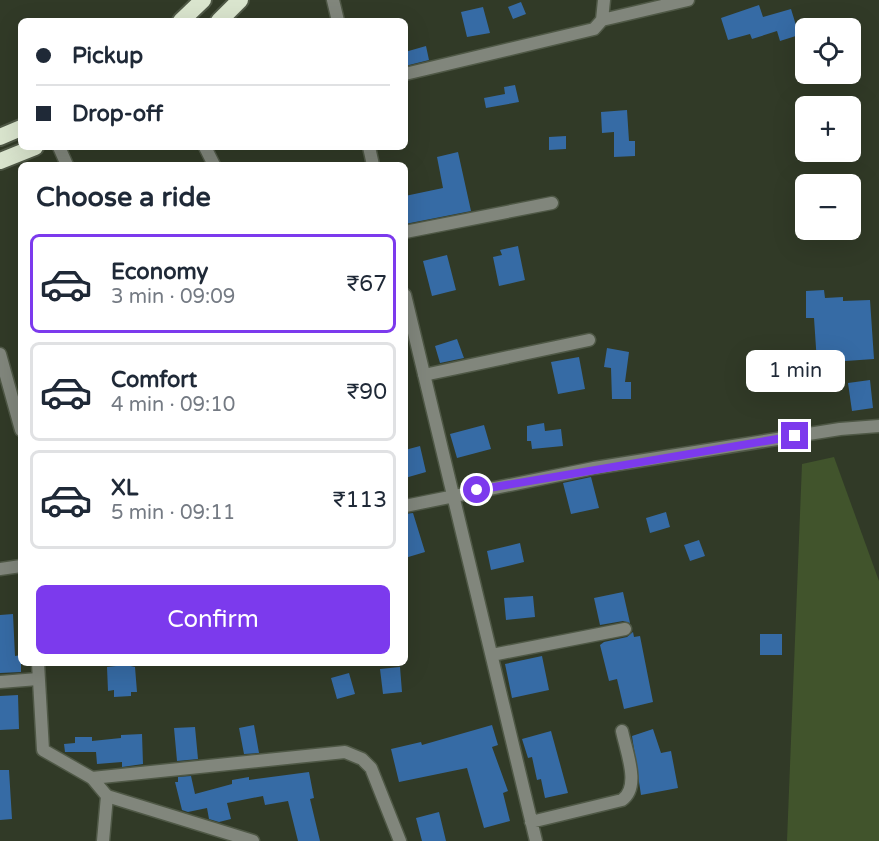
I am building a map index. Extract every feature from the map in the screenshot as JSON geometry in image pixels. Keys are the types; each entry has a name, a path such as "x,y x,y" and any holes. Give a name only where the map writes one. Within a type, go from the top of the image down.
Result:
{"highway":[{"path":"184,18 203,0"},
{"path":"222,18 240,0"},
{"path":"0,137 18,129"},
{"path":"0,161 28,150"}],"street":[{"path":"333,0 337,18"},
{"path":"602,20 604,0"},
{"path":"408,73 594,29 602,20 688,0"},
{"path":"408,231 552,203"},
{"path":"408,308 536,841"},
{"path":"424,375 589,340"},
{"path":"0,354 18,419"},
{"path":"408,505 454,494 594,468 840,429 879,426"},
{"path":"0,569 18,566"},
{"path":"492,655 625,629"},
{"path":"38,666 43,750 92,778 107,796 253,841"},
{"path":"0,682 38,679"},
{"path":"531,822 627,796 632,786 622,731"},
{"path":"92,778 345,752 362,759 371,768 400,841"},
{"path":"103,841 107,796"}],"green space":[{"path":"834,457 879,581 879,841 787,841 802,464"}],"building":[{"path":"521,2 526,14 513,19 508,7"},
{"path":"759,5 763,17 791,9 795,22 795,36 780,41 777,31 752,39 750,34 728,40 721,18"},
{"path":"483,7 490,33 467,37 461,12"},
{"path":"426,46 429,60 408,65 408,51"},
{"path":"515,85 519,102 486,108 484,98 505,94 504,87"},
{"path":"627,110 629,141 635,141 635,156 614,157 614,132 602,133 601,112"},
{"path":"566,136 566,149 549,150 549,137"},
{"path":"458,152 471,211 408,223 408,195 443,188 437,157"},
{"path":"518,246 525,280 499,286 493,257 502,255 500,250"},
{"path":"447,255 456,290 432,296 423,261"},
{"path":"824,290 825,298 843,297 843,301 870,300 874,359 817,363 814,318 806,318 806,291"},
{"path":"457,339 464,358 440,363 435,346"},
{"path":"607,348 629,352 625,382 631,382 631,399 612,399 611,368 604,367"},
{"path":"579,357 585,389 558,394 551,362"},
{"path":"870,380 873,408 852,411 848,383"},
{"path":"544,423 545,431 561,429 563,446 532,449 531,441 527,441 527,426"},
{"path":"484,425 491,449 457,458 450,434"},
{"path":"420,446 426,472 408,477 408,449"},
{"path":"591,477 599,508 571,514 563,483"},
{"path":"666,512 670,527 650,533 646,518"},
{"path":"413,513 425,552 408,557 408,514"},
{"path":"699,540 705,556 690,561 684,545"},
{"path":"520,543 524,562 491,570 487,551"},
{"path":"623,592 630,623 623,621 600,625 594,598"},
{"path":"533,596 535,617 506,620 504,598"},
{"path":"13,614 15,656 18,656 18,666 21,666 21,672 0,673 0,615"},
{"path":"633,632 634,637 640,636 653,702 624,709 617,679 609,681 600,645 627,637"},
{"path":"760,634 782,634 782,655 760,655"},
{"path":"542,656 549,690 512,698 505,664"},
{"path":"107,667 135,667 137,692 131,692 131,696 114,697 114,690 108,691"},
{"path":"400,667 402,692 383,694 380,669"},
{"path":"349,673 355,694 337,699 331,678"},
{"path":"18,695 19,729 0,730 0,696"},
{"path":"254,725 259,753 244,754 239,728"},
{"path":"492,725 498,745 492,747 508,791 503,793 510,821 484,828 467,768 399,782 391,749 421,742 422,745"},
{"path":"195,727 198,759 177,761 174,728"},
{"path":"653,729 661,753 671,751 678,788 641,795 632,736"},
{"path":"551,731 568,793 545,798 541,779 537,780 532,757 528,758 522,739"},
{"path":"142,734 143,764 122,767 122,762 97,764 96,752 65,752 64,744 75,743 75,737 92,737 92,741 121,738 121,735"},
{"path":"0,770 9,770 12,819 0,820"},
{"path":"309,772 314,798 310,799 320,841 298,841 288,801 265,805 263,796 227,803 231,819 219,822 209,819 207,808 188,812 182,810 175,782 178,782 178,777 191,776 195,794 232,784 232,780"},
{"path":"439,812 446,841 422,841 416,818"}],"route":[{"path":"477,490 594,468 795,436"}]}
